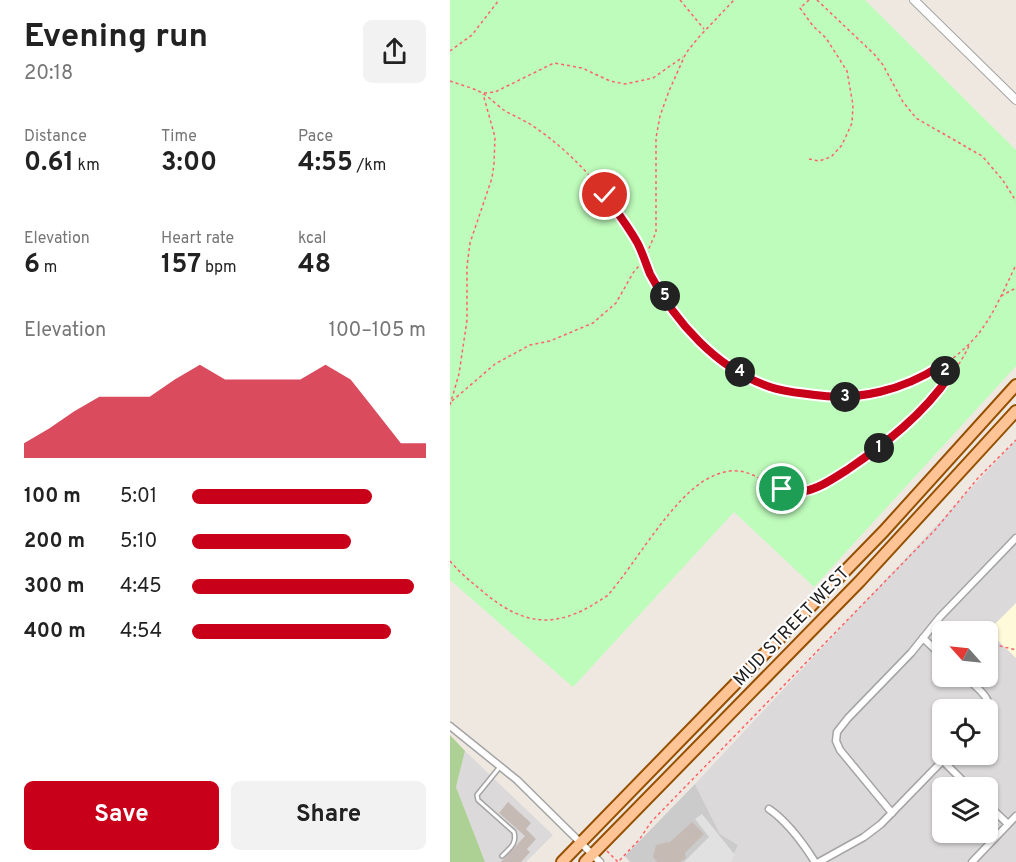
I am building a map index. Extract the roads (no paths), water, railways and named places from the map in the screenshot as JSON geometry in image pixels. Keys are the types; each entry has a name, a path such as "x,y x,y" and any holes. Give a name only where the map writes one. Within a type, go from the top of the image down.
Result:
{"main road":[{"name":"MUD STREET WEST","path":"562,862 884,531 1016,386"},
{"name":"MUD STREET WEST","path":"594,860 946,490 1016,411"}],"street":[{"path":"914,0 1016,100"},
{"path":"892,813 840,750 836,741 837,732 911,653 940,617 1016,538"},
{"path":"923,638 932,647"},
{"path":"975,687 987,699"},
{"path":"450,726 517,780 594,860"},
{"path":"769,809 800,840 817,862 864,837 892,813 939,765"},
{"path":"947,765 959,777"},
{"path":"998,814 1008,824"},
{"path":"972,862 1016,816"}],"lane":[{"path":"500,766 477,795 478,800 514,832 516,839 514,844 502,856"}]}
